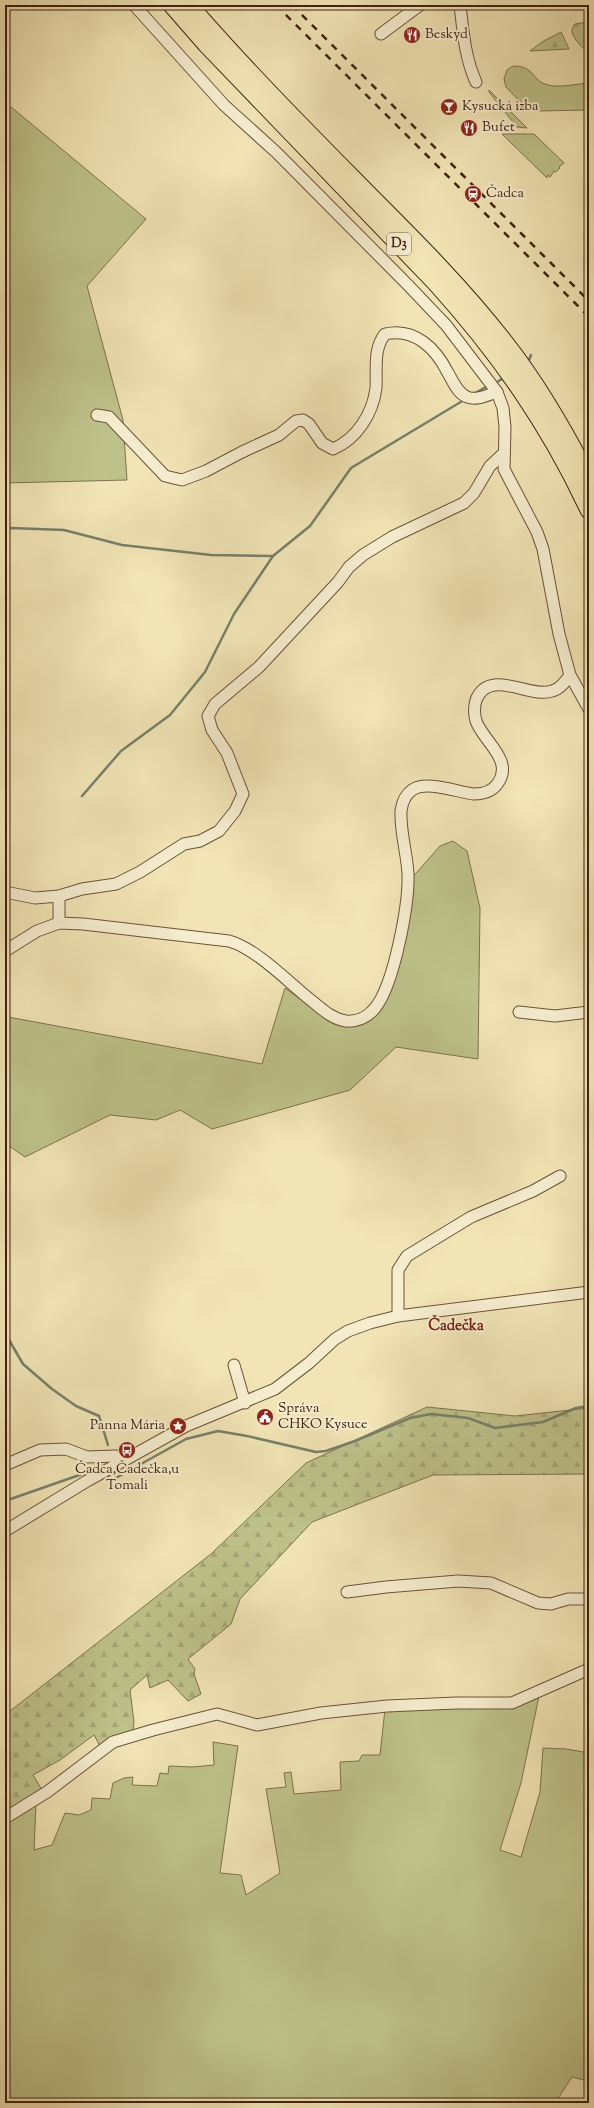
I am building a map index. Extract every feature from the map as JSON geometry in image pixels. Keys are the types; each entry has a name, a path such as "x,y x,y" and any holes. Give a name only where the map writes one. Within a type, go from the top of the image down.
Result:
{"highway":[{"name":"D3","path":"172,5 206,44 436,283 469,320 503,363 534,409 565,462 589,510"},
{"name":"D3","path":"189,5 276,99 411,237 480,311 541,395 561,426 589,479"}],"street":[{"path":"134,5 224,105 276,152 446,325 497,392 503,408 505,427 504,469 507,478 531,519 543,549 559,634 570,675 589,710"},
{"path":"381,34 420,5"},
{"path":"460,5 467,52 471,70 476,82"},
{"path":"97,415 109,417 165,476 182,480 206,471 279,435 296,421 303,420 309,424 322,443 327,446 333,448 343,444 356,432 372,406 376,387 377,349 385,334 408,334 429,345 445,365 457,388 467,397 478,399 497,392"},
{"path":"5,892 35,898 59,896 82,889 116,884 140,872 184,844 200,841 219,831 235,811 243,794 227,753 212,730 208,716 215,704 259,667 338,582 349,567 362,555 392,536 464,503 474,493 490,466 504,453"},
{"path":"5,951 37,931 59,923 99,926 229,941 250,950 332,1016 349,1021 366,1016 376,1007 382,996 397,952 403,923 408,874 401,809 407,795 413,789 427,785 474,794 481,794 492,790 500,780 501,762 476,721 474,708 478,697 485,690 500,684 538,692 551,692 560,687 570,675"},
{"path":"59,896 59,923"},
{"path":"519,1012 555,1016 589,1012"},
{"path":"398,1316 398,1270 407,1256 471,1217 533,1191 560,1176"},
{"path":"5,1531 87,1481 186,1426 216,1412 245,1403 288,1381 335,1339 348,1331 398,1316 589,1292"},
{"path":"234,1365 245,1403"},
{"path":"5,1465 40,1450 66,1449 87,1457 116,1456 124,1461"},
{"path":"347,1592 458,1581 491,1583 538,1602 551,1604 568,1599 589,1599"},
{"path":"5,1818 47,1792 113,1742 153,1730 217,1714 257,1725 321,1713 387,1706 456,1702 512,1704 589,1669"}],"green space":[{"path":"588,22 589,54 576,40 572,32 572,28 575,24"},
{"path":"561,32 569,49 530,51 542,42"},
{"path":"513,66 526,68 539,80 548,85 563,86 589,83 589,110 537,111 526,108 506,87 504,79 507,70"},
{"path":"489,90 527,128 517,127 489,92"},
{"path":"5,102 146,219 87,286 123,420 127,480 5,483"},
{"path":"502,134 534,134 564,163 556,172 554,171 550,177 548,175 547,178"},
{"path":"453,841 467,851 480,908 478,1059 396,1047 350,1090 212,1129 180,1110 156,1120 110,1115 25,1157 5,1143 5,1019 8,1017 262,1064 285,988 334,1024 348,1026 380,1010 410,880 440,846"},
{"path":"427,1407 515,1416 589,1408 589,1474 433,1475 312,1522 240,1599 231,1624 188,1659 195,1669 194,1674 201,1694 188,1701 168,1680 150,1688 147,1675 130,1690 134,1722 133,1731 101,1748 94,1735 60,1760 33,1775 42,1790 5,1816 5,1715 211,1554 306,1463"},
{"path":"539,1696 521,1783 500,1850 521,1857 540,1792 543,1748 566,1749 589,1753 589,2072 584,2080 572,2077 555,2103 5,2103 5,1854 7,1853 5,1823 36,1804 34,1850 52,1845 65,1813 79,1815 91,1810 92,1798 110,1799 113,1783 124,1778 133,1777 132,1785 157,1786 160,1773 168,1774 169,1766 192,1767 214,1765 213,1742 238,1746 220,1873 241,1875 246,1895 280,1873 266,1789 286,1787 284,1773 291,1772 294,1794 341,1790 340,1762 359,1761 362,1755 380,1755 385,1709"}],"waterway":[{"path":"529,360 531,355"},
{"path":"497,382 502,379"},
{"path":"475,393 486,387"},
{"path":"82,796 121,751 170,715 205,672 234,614 273,556 310,526 351,468 464,400"},
{"path":"5,530 11,528 64,530 122,545 211,555 273,556"},
{"path":"5,1333 23,1364 52,1389 76,1406 99,1416 108,1445"},
{"path":"104,1476 114,1479 186,1439 218,1431 316,1452 326,1451 355,1441 410,1418 431,1414 468,1418 495,1428 543,1422 576,1408 589,1406"},
{"path":"88,1472 96,1467"},
{"path":"5,1501 88,1472 93,1474"}],"railway":[{"path":"276,5 589,317"},
{"path":"292,5 589,301"}],"place":[{"name":"Beskyd","path":"412,35"},
{"name":"Kysucká izba","path":"449,107"},
{"name":"Bufet","path":"469,128"},
{"name":"Čadca","path":"473,194"},
{"name":"Správa CHKO Kysuce","path":"265,1417"},
{"name":"Panna Mária","path":"178,1426"},
{"name":"Čadca,Čadečka,u Tomali","path":"127,1450"}],"district":[{"name":"Čadečka","path":"456,1326"}]}
